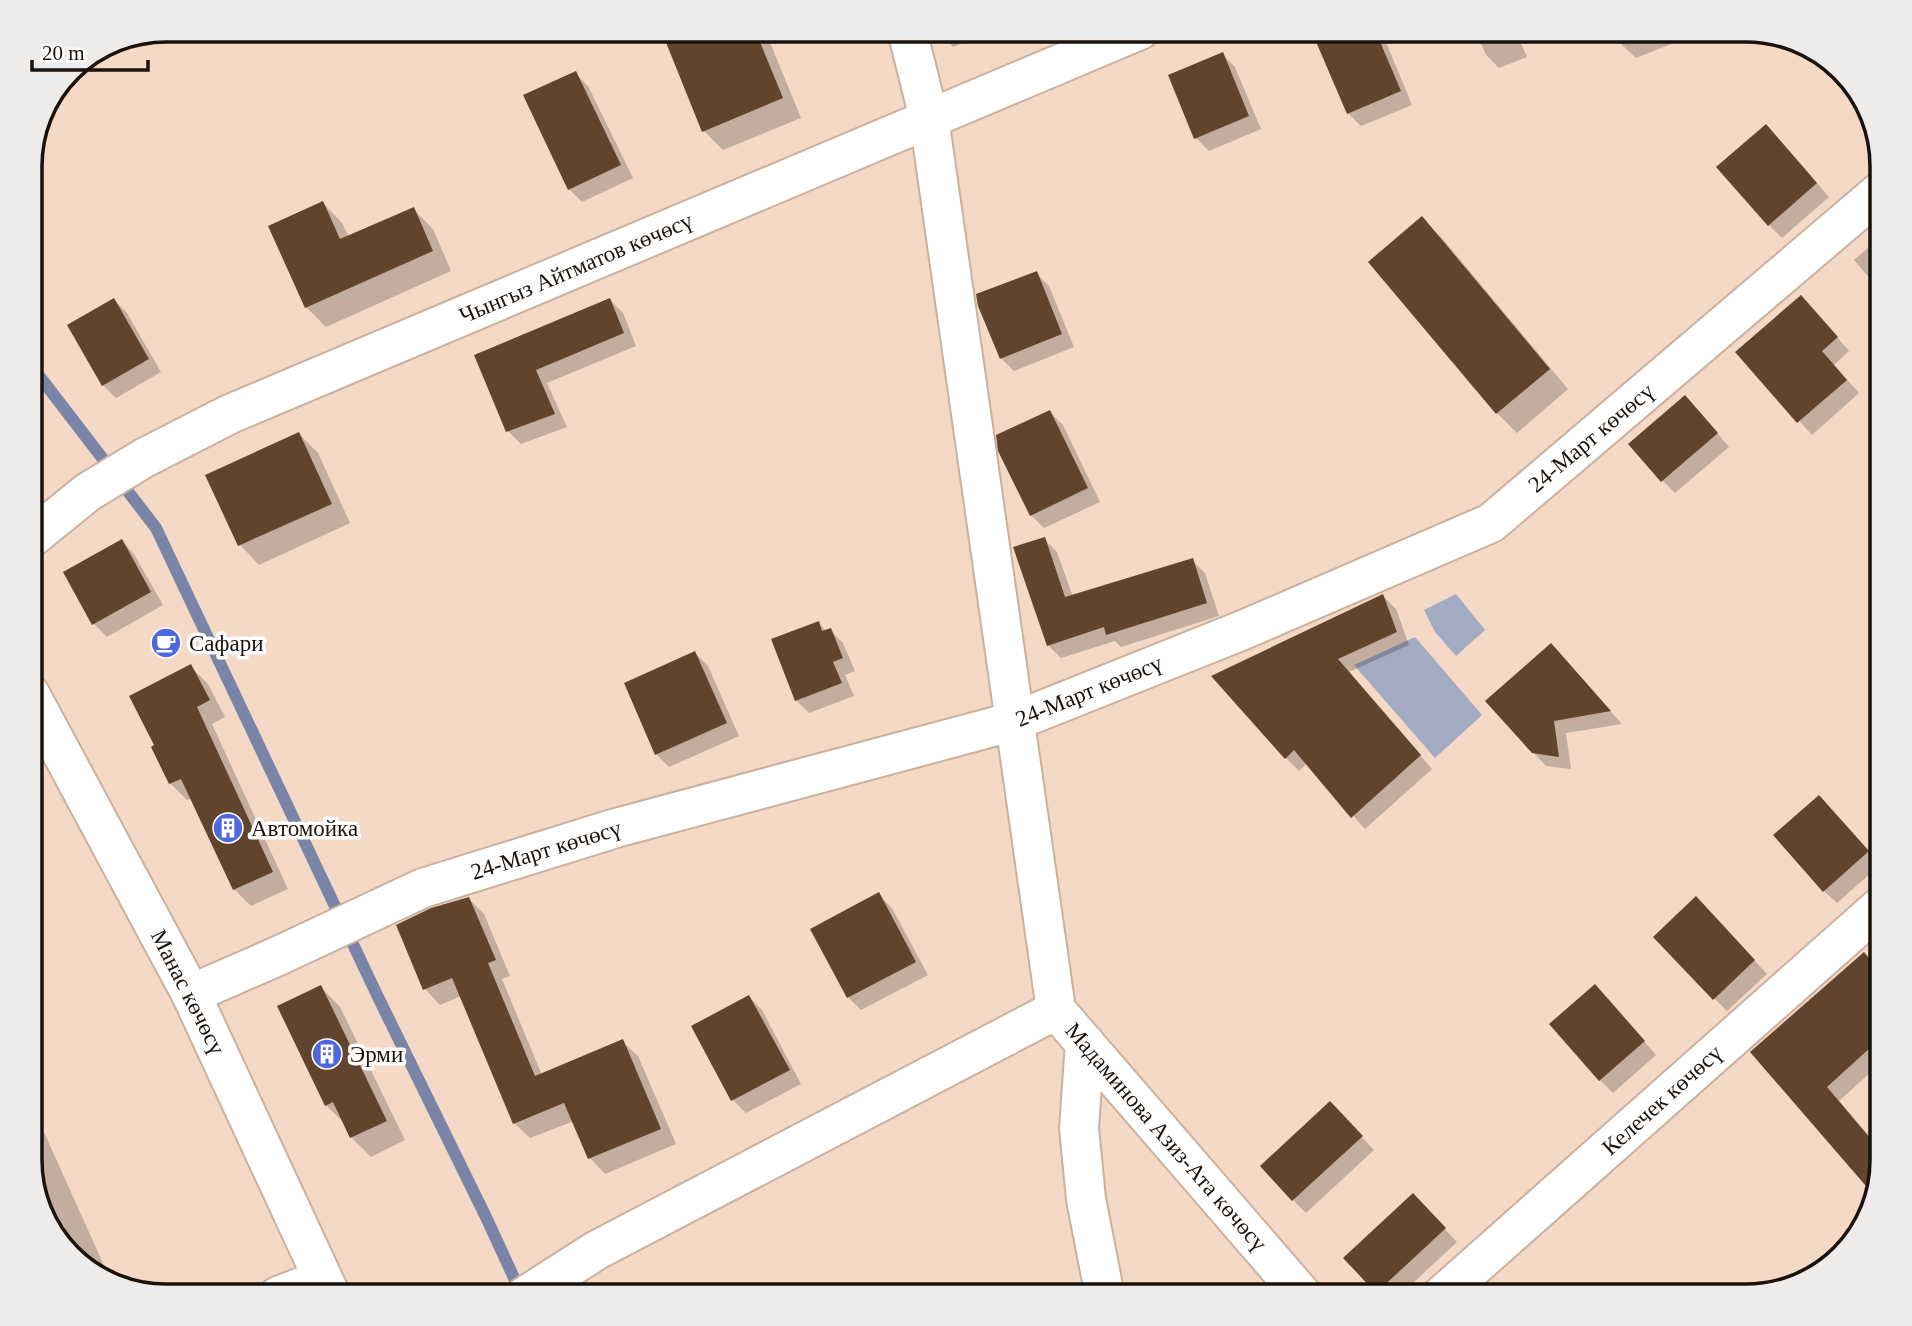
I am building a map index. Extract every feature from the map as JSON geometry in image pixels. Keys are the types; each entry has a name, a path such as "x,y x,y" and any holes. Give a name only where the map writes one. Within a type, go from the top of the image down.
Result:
{"street":[{"path":"544,1284 597,1250 1056,1010 929,118 910,42"},
{"name":"Чынгыз Айтматов көчөсү","path":"42,529 88,492 144,458 230,414 1111,42"},
{"name":"24-Март көчөсү","path":"191,994 423,888 616,828 1015,722 1243,629 1491,523 1870,200"},
{"name":"Манас көчөсү","path":"42,716 191,994 326,1284"},
{"name":"Келечек көчөсү","path":"1455,1284 1870,916"},
{"name":"Мадаминова Азиз-Ата көчөсү","path":"1056,1010 1293,1284"},
{"path":"1085,1043 1079,1128 1086,1199 1103,1284"}],"shaded area":[{"path":"1456,594 1485,630 1456,656 1435,632 1424,610"},
{"path":"1415,637 1482,715 1435,758 1354,665"}],"building":[{"path":"666,42 760,42 783,98 702,132"},
{"path":"1316,42 1380,42 1401,91 1347,114"},
{"path":"1223,52 1249,116 1194,139 1168,75"},
{"path":"576,71 621,165 568,190 523,95"},
{"path":"1766,124 1817,183 1768,226 1716,167"},
{"path":"323,201 340,239 414,207 433,251 305,308 268,226"},
{"path":"1422,216 1550,369 1496,414 1368,262"},
{"path":"1037,271 1062,334 1000,359 978,306 976,294"},
{"path":"1801,295 1838,337 1822,351 1847,380 1797,423 1735,352"},
{"path":"114,298 149,359 102,386 67,325"},
{"path":"610,298 624,333 536,370 555,414 506,432 474,355"},
{"path":"1685,395 1718,433 1661,482 1628,444"},
{"path":"1050,410 1088,488 1030,516 998,451 996,435"},
{"path":"299,432 332,504 238,546 205,475"},
{"path":"1045,537 1065,597 1193,558 1207,603 1106,635 1104,627 1047,646 1013,547"},
{"path":"122,539 151,592 92,625 63,572"},
{"path":"1383,594 1397,632 1338,659 1421,755 1351,818 1294,750 1285,759 1211,676"},
{"path":"819,621 822,631 831,628 843,658 833,662 842,683 795,701 771,639"},
{"path":"1551,643 1611,711 1554,721 1559,757 1532,753 1485,701"},
{"path":"695,651 727,723 655,755 624,683"},
{"name":"Автомойка","path":"191,664 210,700 197,707 273,872 233,890 181,779 169,784 151,747 154,745 129,696"},
{"path":"1819,795 1869,851 1823,892 1773,835"},
{"path":"879,892 916,962 847,998 810,929"},
{"path":"1696,896 1755,960 1713,1000 1653,937"},
{"path":"469,897 496,960 488,963 535,1076 623,1039 661,1129 588,1159 564,1103 513,1124 452,978 423,990 396,925 431,908"},
{"path":"1864,952 1870,959 1870,1048 1827,1087 1870,1138 1867,1187 1750,1052"},
{"path":"1595,984 1645,1041 1599,1081 1549,1024"},
{"name":"Эрми","path":"321,985 387,1121 350,1138 333,1102 325,1106 277,1006"},
{"path":"749,995 790,1070 731,1101 691,1026"},
{"path":"1330,1101 1363,1136 1292,1201 1260,1166"},
{"path":"1413,1193 1446,1228 1386,1284 1368,1284 1343,1258"}],"waterway":[{"path":"42,380 156,528 517,1284"}],"place":[{"name":"Сафари","path":"166,643"},
{"name":"Автомойка","path":"228,828"},
{"name":"Эрми","path":"327,1054"}]}
